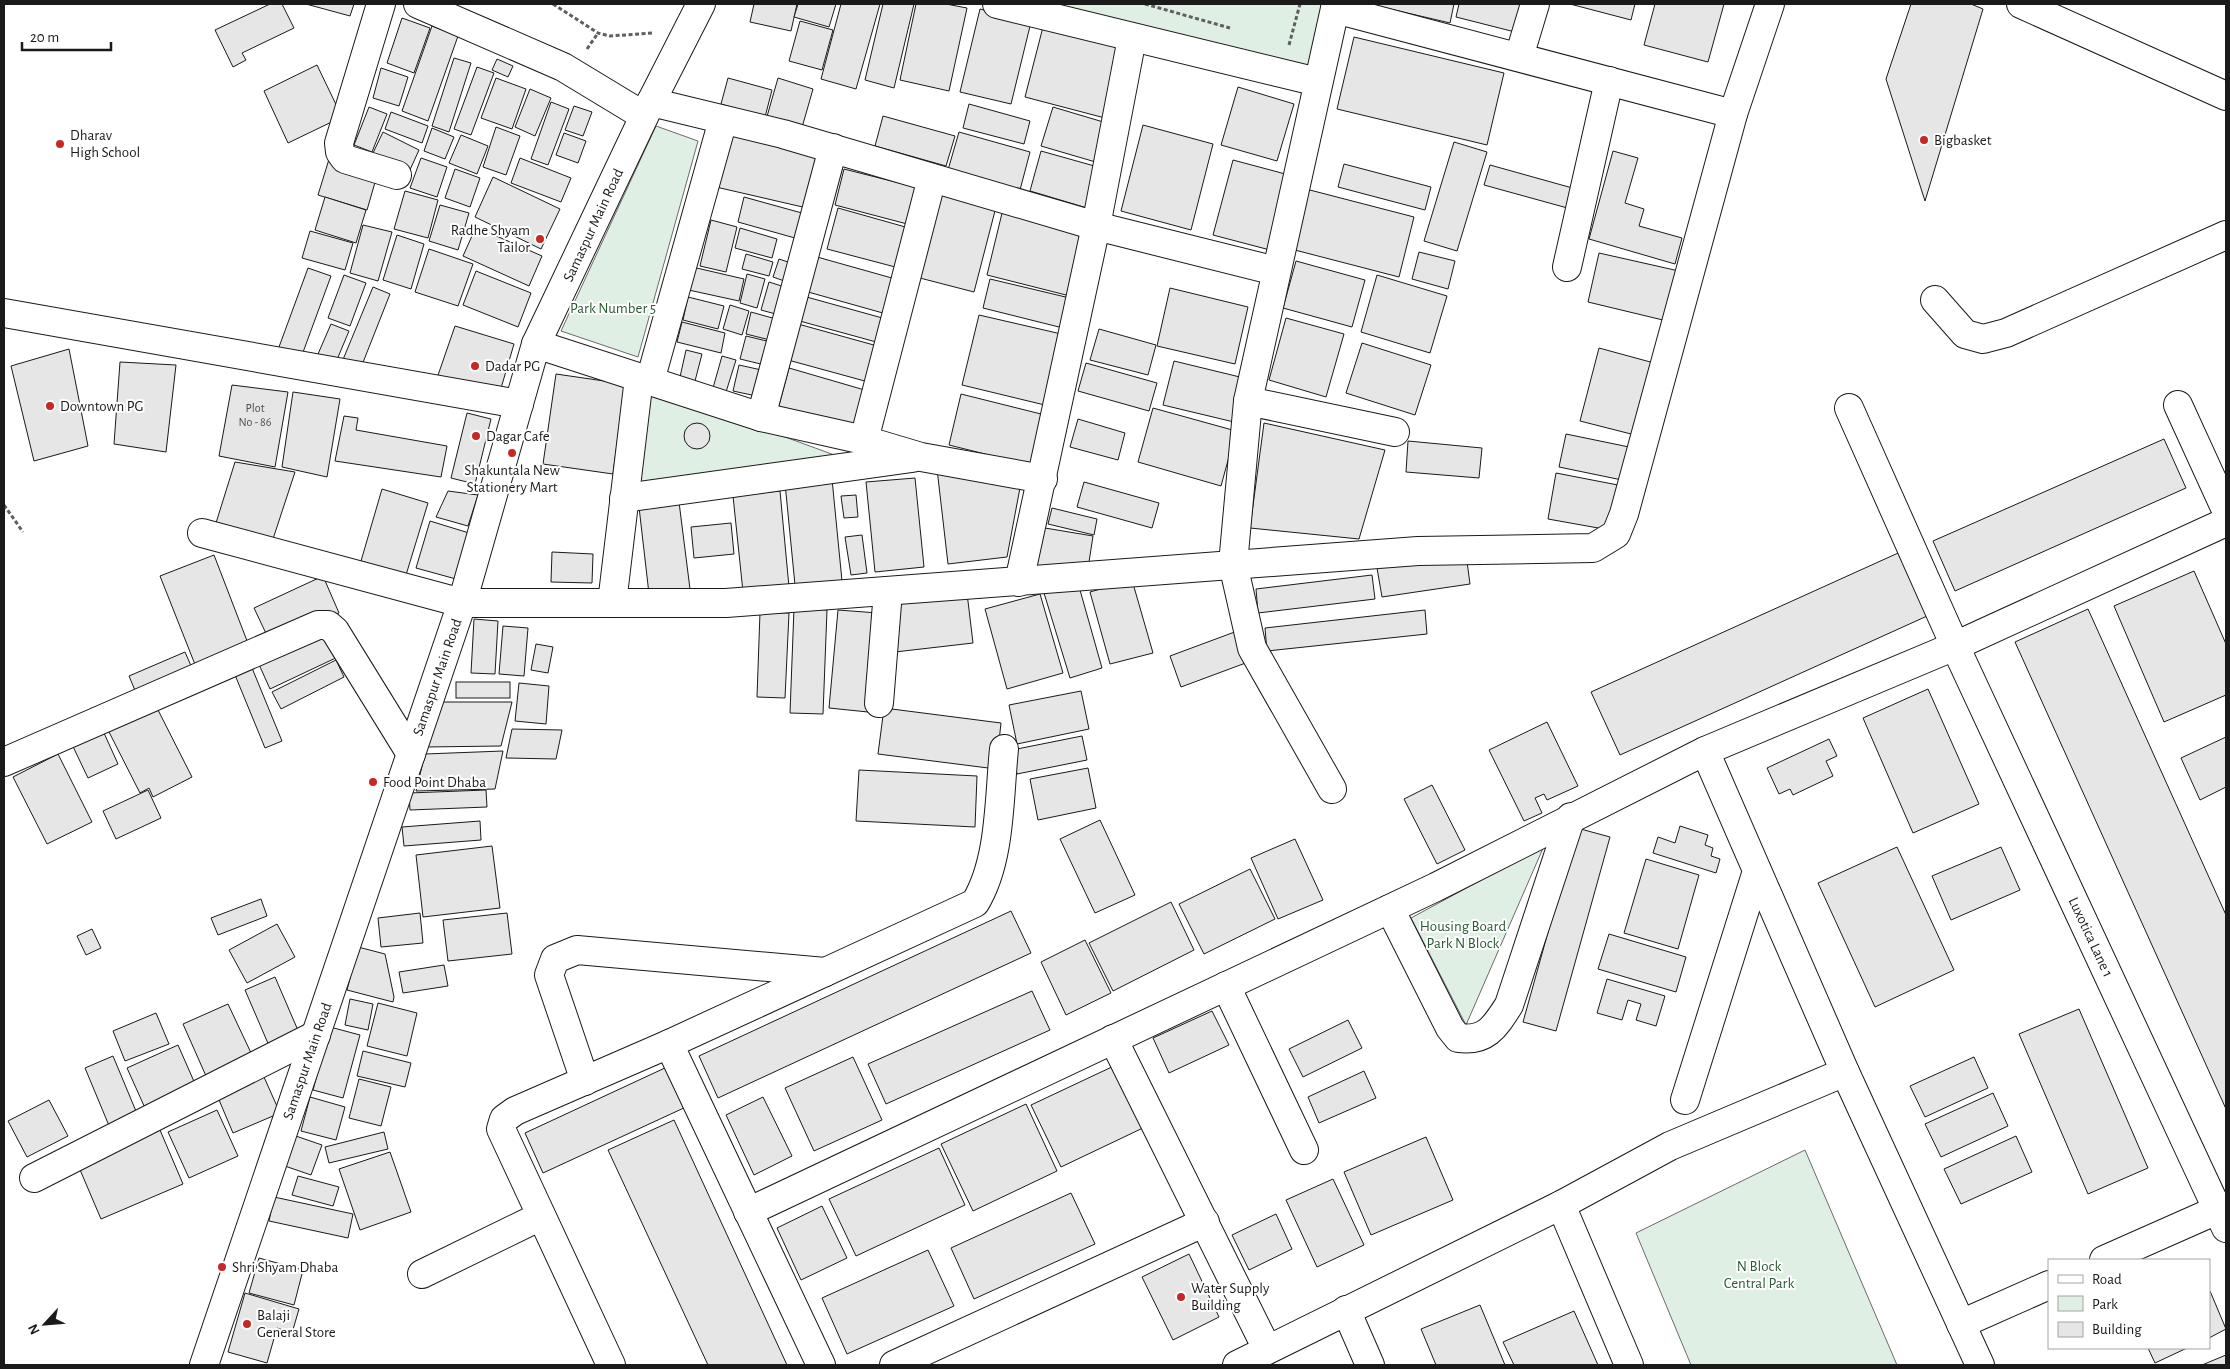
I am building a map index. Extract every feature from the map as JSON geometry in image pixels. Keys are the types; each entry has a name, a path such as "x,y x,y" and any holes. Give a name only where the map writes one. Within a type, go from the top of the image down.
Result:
{"street":[{"path":"381,4 339,143 340,152 345,158 397,175"},
{"path":"418,4 563,67 647,109 724,120 833,148 1096,226 1276,271"},
{"name":"Samaspur Main Road","path":"204,1365 462,604 536,344 647,109 701,4"},
{"path":"997,4 1318,82"},
{"path":"1519,57 1536,4"},
{"path":"202,533 462,604 726,603 1418,551 1593,548 1616,534 1624,514 1733,114 1770,4"},
{"path":"2021,4 2226,96"},
{"path":"1332,789 1252,648 1232,564 1248,401 1335,6 1733,114"},
{"path":"1019,582 1043,479 1096,226 1132,38"},
{"path":"1567,267 1609,81"},
{"path":"612,603 624,498 644,380 724,120"},
{"path":"761,417 833,148"},
{"path":"864,440 932,178"},
{"path":"1934,300 1965,334 1983,339 2006,333 2226,235"},
{"path":"4,313 519,404"},
{"path":"536,344 761,417 864,440 921,457 1043,479"},
{"path":"1248,401 1395,432"},
{"path":"2178,405 2226,510"},
{"name":"Luxotica Lane 1","path":"1849,408 1955,646 2223,1214"},
{"path":"624,498 921,457"},
{"path":"748,1212 1390,909 1705,751 1955,646 2226,522"},
{"path":"880,703 888,591"},
{"path":"4,762 318,625 328,624 335,631 411,754"},
{"path":"611,1365 501,1129 504,1119 515,1111 669,1044 975,903 986,885 993,859 1004,749"},
{"path":"1705,751 1845,1072 1980,1365"},
{"path":"1390,909 1450,1028 1458,1038 1471,1040 1484,1036 1498,1023 1509,1005 1571,818"},
{"path":"1685,1100 1757,871"},
{"path":"585,1081 549,975 555,958 577,950 826,972"},
{"path":"1226,986 1304,1150"},
{"path":"34,1178 316,1034"},
{"path":"1113,1039 1267,1349"},
{"path":"669,1044 821,1365"},
{"path":"1237,1365 1561,1205 1670,1146 1845,1072"},
{"path":"1561,1205 1629,1365"},
{"path":"2107,1259 2223,1214"},
{"path":"422,1274 541,1216"},
{"path":"894,1365 1205,1222"},
{"path":"1961,1324 2048,1285"},
{"path":"1346,1310 1370,1365"}],"path":[{"path":"553,4 583,25 598,33 610,36 686,30"},
{"path":"1145,4 1237,31"},
{"path":"1282,43 1290,46 1300,4"},
{"path":"4,505 22,532"}],"green space":[{"path":"1019,4 1330,4 1311,73"},
{"name":"Park Number 5","path":"656,126 698,141 638,357 561,331"},
{"path":"643,385 848,460 633,489"},
{"name":"Housing Board Park N Block","path":"1544,846 1466,1025 1411,918"},
{"name":"N Block Central Park","path":"1805,1150 1897,1365 1691,1365 1636,1233"}],"building":[{"path":"270,4 282,4 294,28 242,53 246,60 233,67 215,30"},
{"path":"306,4 354,4 350,16"},
{"path":"754,4 797,4 791,31 750,22"},
{"path":"798,4 836,4 829,27 794,17"},
{"path":"841,4 880,4 856,89 821,79"},
{"path":"883,4 914,4 894,88 865,80"},
{"path":"916,4 946,4 967,8 949,91 900,80"},
{"path":"1369,4 1454,4 1450,23"},
{"path":"1459,4 1527,4 1519,33 1456,17"},
{"path":"1570,4 1635,4 1631,20"},
{"path":"1655,4 1724,4 1708,62 1644,45"},
{"name":"Bigbasket","path":"1911,4 1971,4 1983,9 1925,201 1886,79"},
{"path":"980,9 1031,22 1011,104 960,92"},
{"path":"402,18 430,28 414,73 387,63"},
{"path":"800,21 833,30 822,70 789,61"},
{"path":"1044,23 1124,44 1105,118 1025,97"},
{"path":"432,26 458,36 428,121 402,111"},
{"path":"1354,37 1504,73 1487,145 1337,109"},
{"path":"454,58 471,63 449,132 432,126"},
{"path":"497,59 513,66 508,77 492,70"},
{"path":"317,65 342,117 288,143 264,91"},
{"path":"477,67 494,73 471,135 454,129"},
{"path":"381,68 408,77 399,106 373,98"},
{"path":"496,78 526,89 512,129 481,118"},
{"path":"728,78 772,90 765,117 721,104"},
{"path":"778,78 813,89 801,131 766,120"},
{"path":"1238,87 1294,104 1277,161 1221,145"},
{"path":"530,89 551,98 535,136 515,127"},
{"path":"551,102 569,109 548,165 531,159"},
{"path":"969,104 1030,121 1024,144 963,128"},
{"path":"574,106 592,112 583,136 565,130"},
{"path":"369,107 387,114 372,152 354,145"},
{"path":"1053,107 1110,124 1099,163 1041,146"},
{"path":"391,112 428,126 422,143 385,129"},
{"path":"883,116 955,136 946,166 875,146"},
{"path":"1143,125 1213,144 1191,230 1121,211"},
{"path":"496,127 520,136 506,175 483,167"},
{"path":"432,128 454,137 445,159 424,151"},
{"path":"383,132 419,150 409,172 373,153"},
{"path":"959,132 1030,152 1020,190 948,170"},
{"path":"564,133 586,141 578,163 556,155"},
{"path":"728,134 819,156 807,208 716,187"},
{"path":"461,135 488,146 477,174 449,163"},
{"path":"1454,142 1487,152 1457,251 1424,241"},
{"path":"1041,151 1098,167 1087,208 1030,191"},
{"path":"1613,151 1638,158 1625,203 1644,209 1639,226 1682,238 1675,264 1589,239"},
{"path":"330,156 378,172 367,210 318,195"},
{"path":"421,158 447,167 437,197 410,188"},
{"path":"520,158 571,178 561,202 511,183"},
{"path":"1233,160 1289,175 1270,250 1213,235"},
{"path":"1344,164 1431,187 1425,210 1338,187"},
{"path":"1490,165 1576,189 1571,209 1484,185"},
{"path":"455,169 480,178 470,207 445,198"},
{"path":"844,169 919,188 911,225 835,205"},
{"path":"493,177 560,209 541,249 475,217"},
{"path":"1306,189 1414,217 1399,277 1291,249"},
{"path":"405,191 438,200 428,238 394,229"},
{"path":"938,191 996,207 974,292 916,277"},
{"path":"325,197 366,210 356,243 315,230"},
{"path":"744,197 809,215 802,240 738,222"},
{"path":"440,205 469,213 458,250 429,241"},
{"path":"838,208 909,228 899,268 827,249"},
{"path":"1003,209 1090,231 1074,297 987,275"},
{"path":"711,220 737,227 726,272 700,266"},
{"path":"363,225 392,232 378,281 350,273"},
{"path":"476,227 542,256 529,286 463,256"},
{"path":"740,228 777,239 772,258 735,248"},
{"path":"310,231 353,243 345,270 302,258"},
{"path":"397,235 424,244 411,289 383,280"},
{"path":"429,249 473,264 458,306 415,292"},
{"path":"1419,252 1455,261 1448,289 1412,279"},
{"path":"1599,253 1679,271 1667,321 1588,302"},
{"path":"746,254 773,262 769,276 742,269"},
{"path":"810,255 899,280 890,315 801,290"},
{"path":"779,259 797,265 790,283 773,277"},
{"path":"1296,261 1365,280 1352,327 1283,308"},
{"path":"688,266 744,279 739,301 684,289"},
{"path":"308,268 331,276 302,355 279,347"},
{"path":"476,271 531,293 518,327 463,305"},
{"path":"747,274 765,279 757,308 740,303"},
{"path":"344,275 366,283 350,326 328,318"},
{"path":"1377,275 1447,296 1430,353 1361,332"},
{"path":"990,279 1074,299 1067,329 983,308"},
{"path":"769,282 791,289 783,316 761,310"},
{"path":"373,287 390,294 360,370 342,362"},
{"path":"1170,288 1248,307 1235,364 1157,346"},
{"path":"803,296 886,319 880,343 796,320"},
{"path":"688,297 724,306 718,329 683,320"},
{"path":"730,305 749,311 742,335 723,329"},
{"path":"751,312 783,321 778,342 746,334"},
{"path":"979,315 1070,336 1053,407 962,385"},
{"path":"1286,318 1344,334 1326,397 1269,380"},
{"path":"682,322 725,333 721,353 677,342"},
{"path":"331,324 349,331 336,362 318,354"},
{"path":"798,324 881,347 872,383 788,360"},
{"name":"Dadar PG","path":"455,326 514,344 499,395 436,381"},
{"path":"1099,329 1156,345 1148,375 1090,360"},
{"path":"746,336 775,343 769,366 740,359"},
{"path":"1362,343 1431,365 1415,415 1346,393"},
{"path":"1599,348 1654,363 1635,435 1580,421"},
{"name":"Downtown PG","path":"69,349 88,446 34,461 11,366"},
{"path":"686,350 702,354 695,381 680,377"},
{"path":"722,356 736,360 726,392 713,388"},
{"path":"1174,361 1244,378 1234,422 1163,405"},
{"path":"120,362 176,365 166,452 114,444"},
{"path":"1086,363 1157,383 1149,411 1078,391"},
{"path":"739,365 766,371 761,397 733,391"},
{"path":"789,368 868,391 857,431 778,409"},
{"path":"556,374 625,384 613,474 543,464"},
{"path":"232,385 288,392 275,467 219,456"},
{"path":"293,392 340,399 327,477 282,467"},
{"path":"961,394 1049,416 1037,467 949,445"},
{"path":"1153,408 1236,431 1221,486 1138,462"},
{"path":"467,413 491,419 475,484 451,478"},
{"path":"344,416 358,418 356,430 447,446 441,477 335,461"},
{"path":"1078,419 1125,433 1118,460 1070,447"},
{"path":"697,423 706,427 710,436 706,445 697,449 688,445 684,436 688,427"},
{"path":"1264,423 1385,450 1359,539 1250,528"},
{"path":"1566,434 1629,447 1622,480 1559,467"},
{"path":"2164,439 2186,488 1955,591 1933,541"},
{"path":"1408,441 1482,448 1479,478 1406,472"},
{"path":"936,460 1022,477 1007,557 948,564"},
{"path":"235,462 295,472 273,539 216,523"},
{"path":"1556,473 1623,486 1615,531 1548,519"},
{"path":"915,478 924,567 875,572 866,482"},
{"path":"832,479 842,581 795,585 785,483"},
{"path":"1084,482 1159,503 1152,528 1077,507"},
{"path":"382,489 428,503 406,575 361,561"},
{"path":"448,491 478,495 468,526 436,517"},
{"path":"780,491 789,587 743,592 733,496"},
{"path":"856,495 858,517 844,518 841,496"},
{"path":"679,502 690,589 649,594 639,507"},
{"path":"1052,508 1097,519 1094,535 1048,524"},
{"path":"430,521 469,533 456,579 416,568"},
{"path":"731,523 734,554 694,558 691,527"},
{"path":"1039,527 1093,536 1089,562 1034,569"},
{"path":"862,535 867,573 851,575 845,537"},
{"path":"1907,549 1936,612 1620,755 1591,692"},
{"path":"552,552 593,554 592,583 551,582"},
{"path":"1466,554 1470,584 1382,597 1377,568"},
{"path":"214,555 249,646 196,667 160,576"},
{"path":"2194,571 2226,644 2226,695 2164,722 2114,606"},
{"path":"1372,575 1375,599 1258,613 1256,589"},
{"path":"323,576 339,613 271,644 254,608"},
{"path":"1132,580 1153,653 1110,664 1090,592"},
{"path":"1078,583 1102,668 1070,678 1044,593"},
{"path":"967,593 973,643 895,652 889,602"},
{"path":"1040,594 1063,673 1007,689 985,609"},
{"path":"794,608 827,610 823,714 790,713"},
{"path":"2088,609 2226,915 2226,1109 2015,642"},
{"path":"838,610 878,613 868,712 829,708"},
{"path":"1425,610 1427,634 1267,651 1265,628"},
{"path":"760,612 789,613 785,698 757,697"},
{"path":"474,619 498,621 495,674 471,673"},
{"path":"328,626 342,655 270,689 257,660"},
{"path":"503,626 528,628 524,676 499,674"},
{"path":"1240,630 1251,661 1181,687 1170,656"},
{"path":"536,644 553,647 548,673 531,670"},
{"path":"185,652 195,675 139,700 129,676"},
{"path":"336,660 344,677 281,709 272,692"},
{"path":"252,668 282,741 265,748 235,675"},
{"path":"456,682 510,682 510,698 456,698"},
{"path":"519,683 549,686 546,724 515,721"},
{"path":"1928,689 1979,804 1913,833 1863,718"},
{"path":"1081,691 1089,729 1017,744 1009,705"},
{"path":"437,702 512,702 501,746 425,747"},
{"path":"156,706 192,777 153,797 149,788 140,793 108,730"},
{"path":"884,708 1001,723 996,769 878,754"},
{"path":"99,722 118,764 88,778 68,736"},
{"path":"1547,722 1578,786 1547,800 1544,794 1535,798 1542,813 1524,821 1489,750"},
{"path":"512,729 562,730 556,759 506,758"},
{"path":"1082,736 1087,760 1017,774 1012,750"},
{"path":"2226,737 2226,787 2200,800 2181,758"},
{"path":"1829,739 1837,756 1826,761 1833,776 1793,795 1790,789 1779,794 1767,768"},
{"path":"503,751 495,789 416,791 425,754"},
{"path":"58,754 92,822 47,844 13,777"},
{"path":"1088,768 1096,808 1038,820 1030,779"},
{"path":"859,770 977,776 975,827 856,821"},
{"path":"1432,785 1465,850 1437,864 1404,799"},
{"path":"148,790 161,818 116,839 103,811"},
{"path":"486,790 487,807 410,810 409,793"},
{"path":"1100,820 1135,895 1095,913 1060,839"},
{"path":"480,821 481,840 404,846 402,827"},
{"path":"1680,826 1708,835 1705,845 1713,848 1711,856 1720,859 1716,873 1653,853 1658,837 1675,843"},
{"path":"1577,828 1610,837 1556,1031 1523,1022"},
{"path":"1295,839 1323,900 1278,919 1251,858"},
{"path":"492,846 500,908 423,917 416,855"},
{"path":"1897,847 1954,970 1875,1007 1818,883"},
{"path":"2001,847 2020,890 1951,920 1932,876"},
{"path":"1646,859 1699,875 1678,949 1624,933"},
{"path":"1250,869 1275,919 1204,954 1179,904"},
{"path":"261,899 267,916 218,935 211,918"},
{"path":"1171,902 1194,950 1113,991 1089,943"},
{"path":"1011,911 1031,953 718,1098 699,1056"},
{"path":"420,913 423,943 381,947 378,918"},
{"path":"507,913 512,954 448,961 443,920"},
{"path":"277,924 295,957 247,983 229,950"},
{"path":"92,929 101,948 86,955 77,936"},
{"path":"1609,934 1686,957 1676,992 1598,969"},
{"path":"1085,940 1111,993 1066,1015 1041,962"},
{"path":"358,947 385,954 394,997 393,1002 347,990"},
{"path":"444,965 448,986 403,993 399,972"},
{"path":"275,977 300,1035 270,1048 245,990"},
{"path":"1607,979 1665,996 1656,1026 1636,1020 1641,1004 1628,1000 1622,1020 1597,1013"},
{"path":"1032,991 1050,1030 886,1104 868,1064"},
{"path":"350,999 373,1004 368,1030 345,1025"},
{"path":"378,1003 417,1013 407,1056 367,1046"},
{"path":"228,1004 252,1055 206,1076 183,1024"},
{"path":"2079,1009 2148,1168 2088,1194 2019,1034"},
{"path":"1212,1011 1229,1045 1169,1073 1153,1038"},
{"path":"156,1013 169,1044 125,1061 113,1031"},
{"path":"1348,1020 1362,1048 1303,1077 1289,1049"},
{"path":"330,1027 360,1035 343,1098 313,1090"},
{"path":"178,1045 196,1086 145,1108 127,1068"},
{"path":"363,1051 411,1063 405,1087 357,1076"},
{"path":"113,1056 138,1116 110,1128 85,1068"},
{"path":"853,1057 882,1120 814,1151 785,1088"},
{"path":"1974,1057 1988,1088 1925,1117 1910,1086"},
{"path":"1116,1065 1145,1127 1061,1167 1031,1105"},
{"path":"667,1067 686,1107 543,1173 525,1133"},
{"path":"260,1068 280,1113 233,1133 214,1088"},
{"path":"1364,1071 1376,1098 1319,1123 1308,1097"},
{"path":"359,1079 391,1087 381,1126 349,1118"},
{"path":"1993,1093 2008,1126 1941,1157 1925,1124"},
{"path":"310,1097 345,1107 336,1140 301,1131"},
{"path":"763,1097 792,1156 754,1175 726,1115"},
{"path":"49,1100 68,1136 27,1157 8,1121"},
{"path":"1026,1104 1057,1171 973,1211 941,1144"},
{"path":"217,1110 238,1156 189,1178 168,1132"},
{"path":"674,1120 787,1365 708,1365 608,1150"},
{"path":"157,1123 183,1184 101,1219 75,1158"},
{"path":"384,1132 388,1149 329,1163 325,1147"},
{"path":"290,1134 322,1145 311,1175 279,1164"},
{"path":"2016,1136 2032,1172 1961,1204 1944,1169"},
{"path":"1426,1137 1453,1200 1371,1235 1344,1172"},
{"path":"939,1148 965,1205 856,1256 829,1199"},
{"path":"390,1152 411,1212 360,1230 339,1169"},
{"path":"298,1176 339,1187 333,1206 292,1195"},
{"path":"1333,1179 1364,1245 1317,1267 1286,1200"},
{"path":"1071,1193 1095,1244 974,1299 951,1248"},
{"path":"274,1197 353,1214 348,1238 269,1221"},
{"path":"822,1206 847,1258 801,1280 777,1228"},
{"path":"1276,1214 1292,1249 1249,1270 1232,1235"},
{"path":"928,1250 954,1306 847,1354 822,1298"},
{"name":"Water Supply Building","path":"1189,1254 1219,1317 1173,1340 1142,1277"},
{"path":"259,1258 303,1270 294,1305 249,1293"},
{"path":"2210,1291 2226,1329 2210,1337"},
{"path":"245,1293 299,1309 292,1333 277,1328 267,1363 228,1352"},
{"path":"1480,1305 1505,1365 1436,1365 1421,1329"},
{"path":"1574,1311 1598,1365 1514,1365 1503,1342"},
{"path":"2148,1349 2185,1349 2155,1363"},
{"path":"2226,1355 2226,1365 2202,1365"}],"place":[{"name":"Bigbasket","path":"1924,140"},
{"name":"Dharav High School","path":"60,144"},
{"name":"Radhe Shyam Tailor","path":"540,239"},
{"name":"Dadar PG","path":"475,366"},
{"name":"Downtown PG","path":"50,406"},
{"name":"Dagar Cafe","path":"476,436"},
{"name":"Shakuntala New Stationery Mart","path":"512,453"},
{"name":"Food Point Dhaba","path":"373,782"},
{"name":"Shri Shyam Dhaba","path":"222,1267"},
{"name":"Water Supply Building","path":"1181,1297"},
{"name":"Balaji General Store","path":"247,1324"}]}
